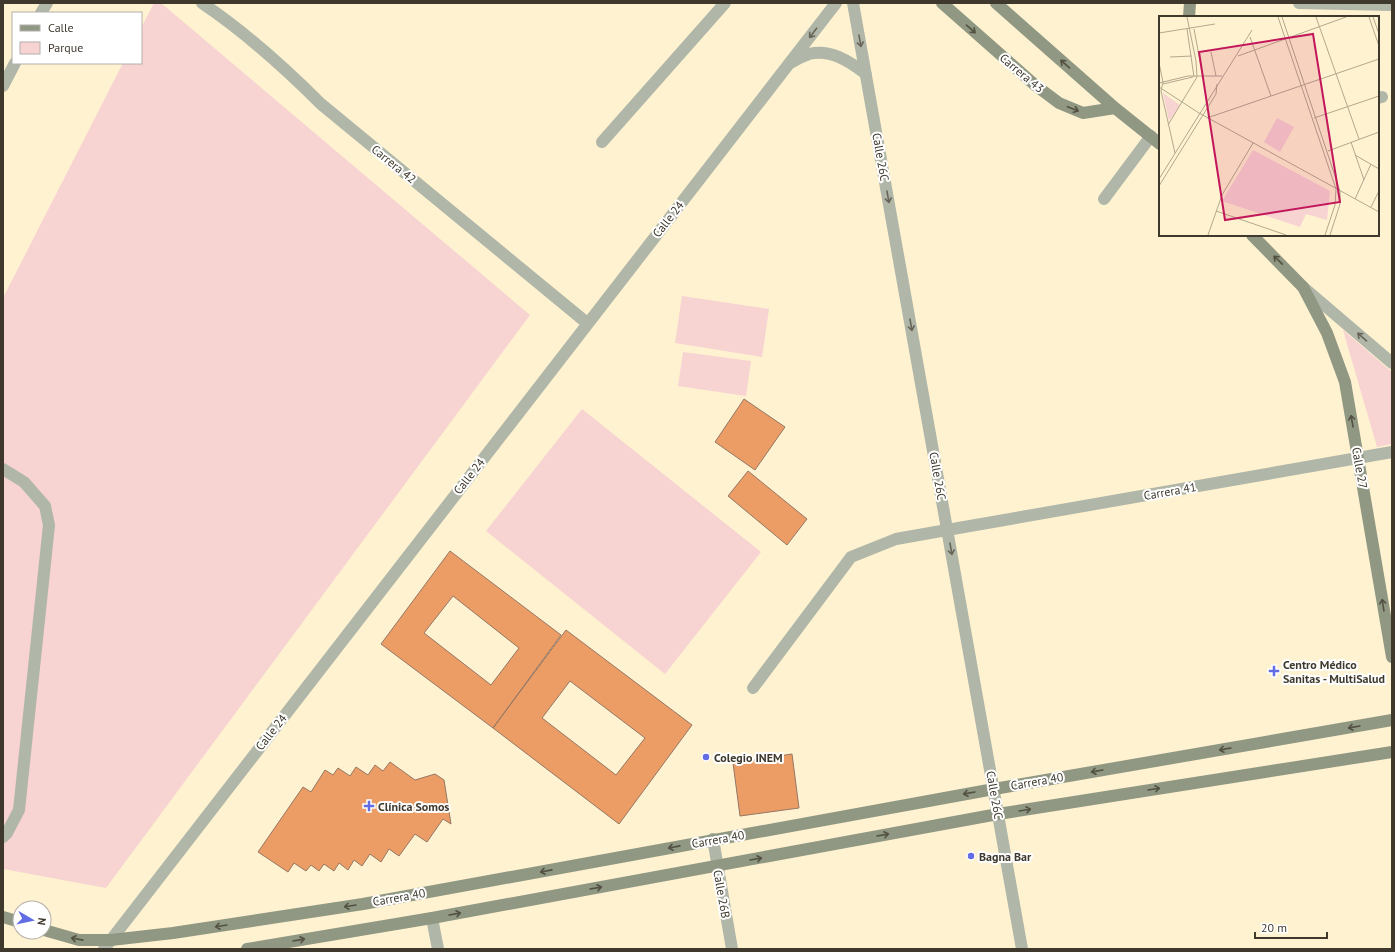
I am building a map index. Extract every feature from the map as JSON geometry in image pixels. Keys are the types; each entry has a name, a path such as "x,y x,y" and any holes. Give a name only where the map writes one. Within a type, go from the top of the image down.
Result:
{"street":[{"path":"42,12 47,3"},
{"name":"Carrera 42","path":"202,3 286,69 321,104 588,323"},
{"path":"602,142 726,3"},
{"name":"Calle 24","path":"108,944 836,3"},
{"name":"Calle 26C","path":"853,3 1022,949"},
{"name":"Carrera 43","path":"942,3 1059,103 1084,113 1115,108"},
{"path":"996,3 1115,108 1156,140 1104,199"},
{"path":"1189,16 1190,3"},
{"path":"1299,3 1392,5"},
{"path":"790,62 810,54 830,54 850,61 866,74"},
{"path":"3,86 14,64"},
{"name":"Calle 27","path":"1253,236 1303,287 1392,363"},
{"name":"Calle 27","path":"1303,287 1327,333 1345,382 1392,657"},
{"name":"Carrera 41","path":"753,688 851,557 896,538 1392,452"},
{"path":"3,469 24,482 45,506 49,525 19,810 7,833 3,837"},
{"name":"Carrera 40","path":"52,932 79,940 108,944 363,904 713,839 1392,720"},
{"path":"247,949 432,918 998,814 1392,752"},
{"name":"Calle 26B","path":"713,839 732,949"},
{"path":"432,918 438,949"}],"green space":[{"path":"154,3 161,3 530,315 106,888 3,869 3,298 122,64 142,64 142,26"},
{"path":"682,296 769,309 762,357 675,343"},
{"path":"1343,330 1392,372 1392,444 1377,447"},
{"path":"683,352 751,361 746,396 678,386"},
{"path":"582,409 761,552 665,674 486,531"}],"building":[{"path":"744,399 785,427 755,470 715,442"},
{"path":"748,471 807,519 787,545 728,496"},
{"path":"450,551 561,635 493,728 381,644","holes":["453,596 519,648 491,685 424,633"]},
{"path":"566,630 692,725 619,824 493,728","holes":["570,681 645,738 616,775 542,718"]},
{"path":"792,754 799,808 740,816 733,763"},
{"name":"Clínica Somos","path":"390,762 415,780 435,774 444,780 451,824 443,819 427,842 415,834 399,856 389,849 381,862 370,854 362,866 354,860 348,870 339,863 334,871 324,864 319,871 311,865 306,871 294,863 288,872 258,852 303,787 311,792 325,770 333,775 338,768 350,776 356,767 368,775 375,765 383,771"}],"place":[{"name":"Centro Médico Sanitas - MultiSalud","path":"1274,671"},
{"name":"Colegio INEM","path":"706,757"},
{"name":"Clínica Somos","path":"369,806"},
{"name":"Bagna Bar","path":"971,856"}]}
